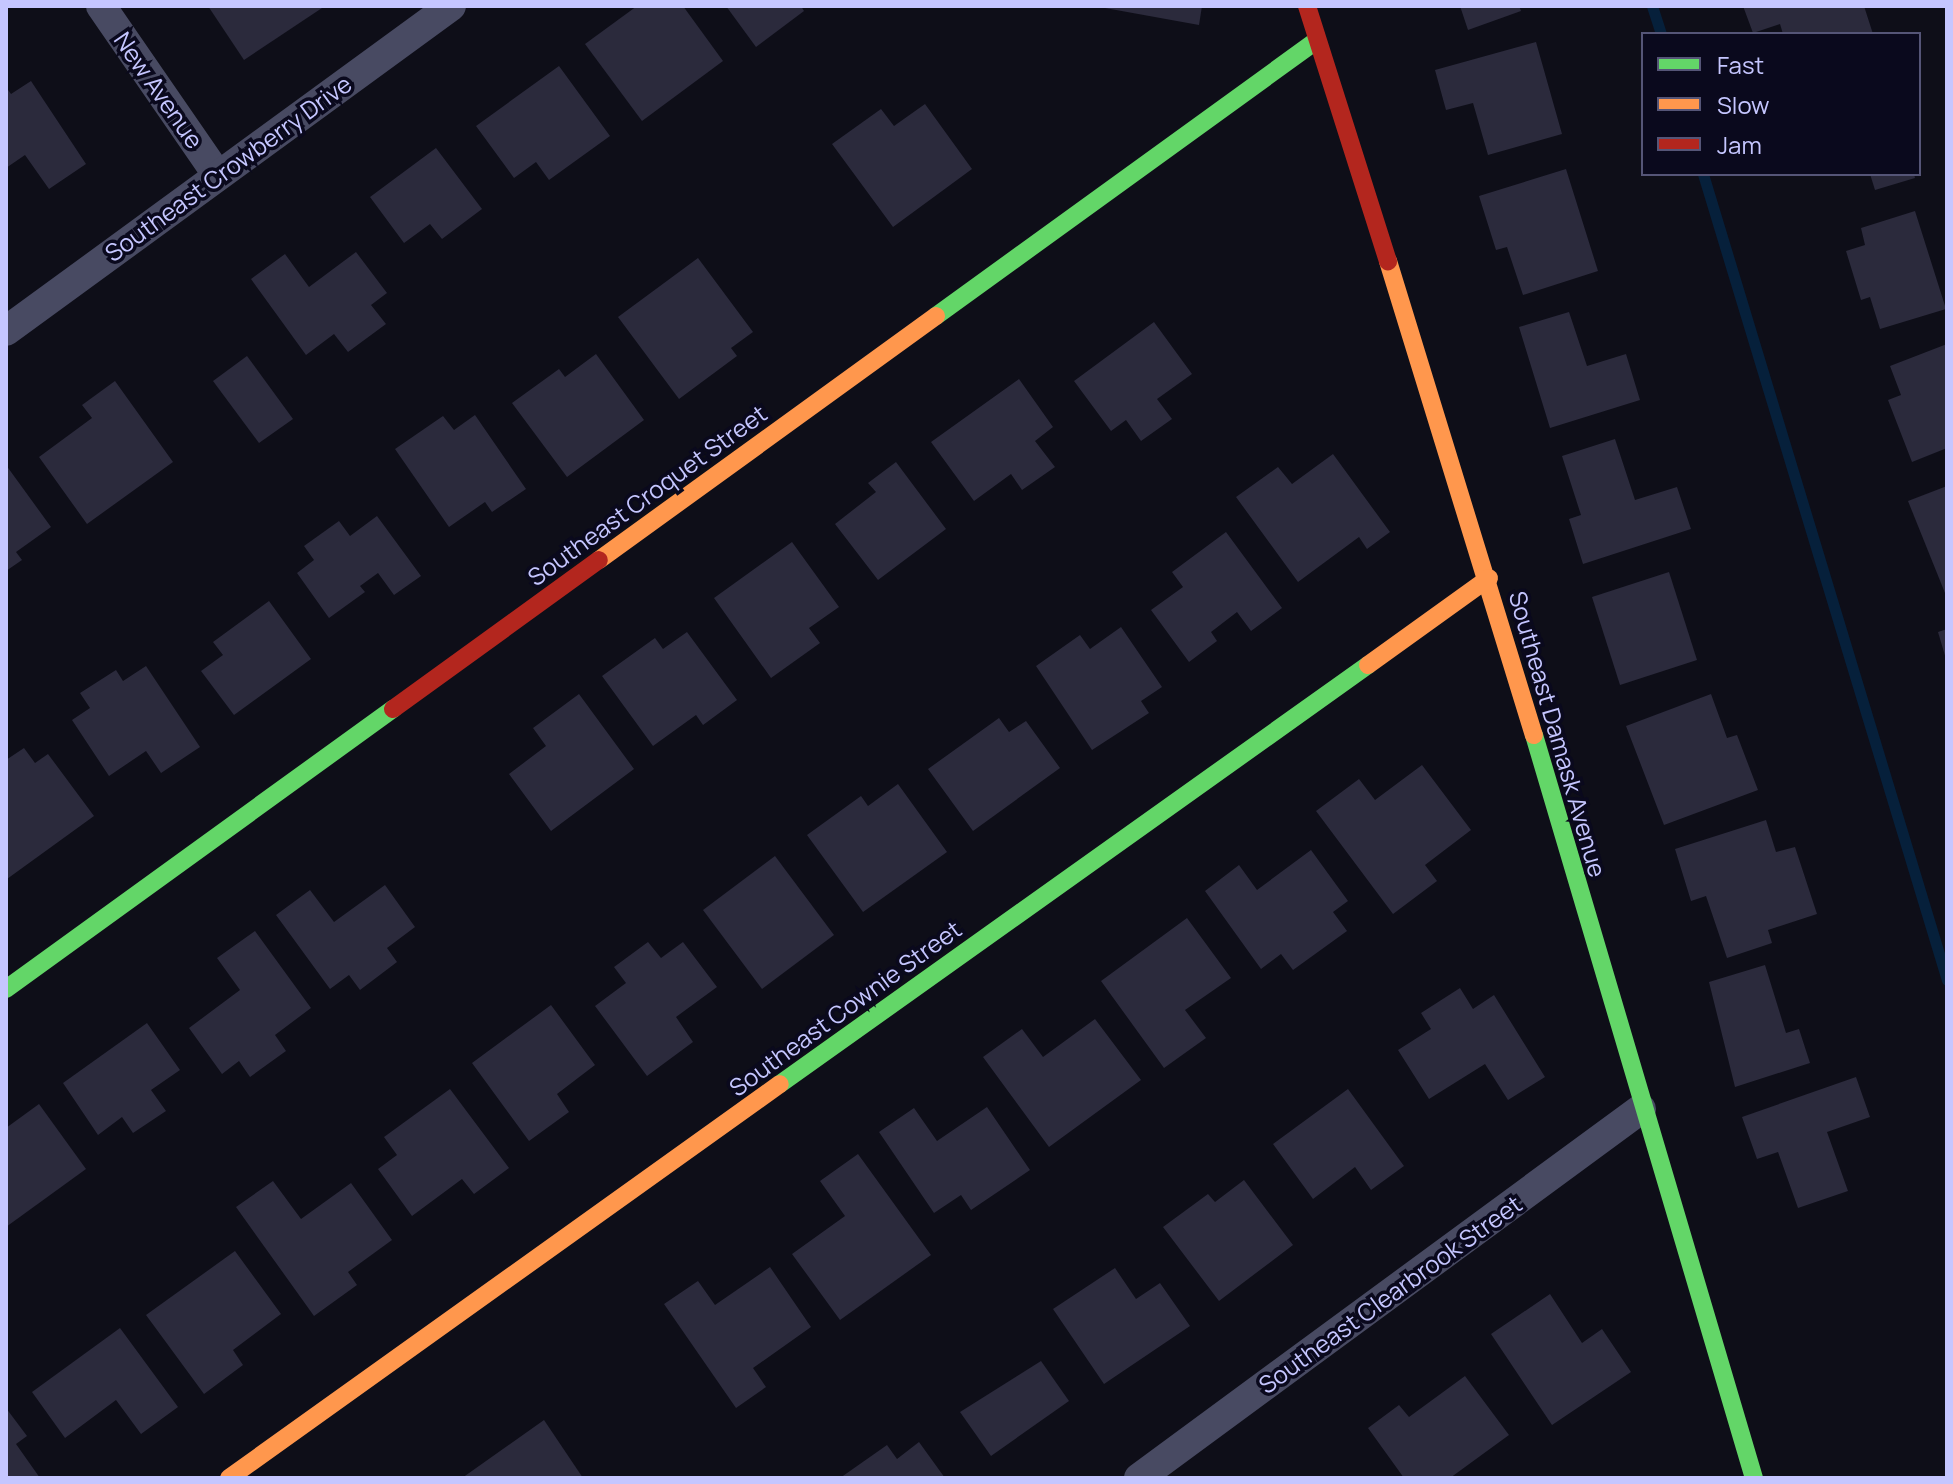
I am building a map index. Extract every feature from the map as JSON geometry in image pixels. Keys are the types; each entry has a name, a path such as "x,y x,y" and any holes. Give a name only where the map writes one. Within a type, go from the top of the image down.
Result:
{"street":[{"name":"New Avenue","path":"101,6 217,174"},
{"name":"Southeast Crowberry Drive","path":"6,331 451,6"},
{"name":"Southeast Damask Avenue","path":"1307,6 1489,578 1641,1109 1754,1478"},
{"name":"Southeast Croquet Street","path":"6,989 1317,40"},
{"name":"Southeast Cownie Street","path":"229,1478 1489,578"},
{"name":"Southeast Clearbrook Street","path":"1139,1478 1641,1109"}],"building":[{"path":"208,6 325,6 244,60"},
{"path":"637,6 683,6 723,61 642,121 585,44"},
{"path":"726,6 801,6 804,11 756,47"},
{"path":"1094,6 1202,6 1199,25"},
{"path":"1460,6 1519,6 1521,11 1468,30"},
{"path":"1743,6 1864,6 1872,32 1782,32 1780,24 1753,32"},
{"path":"1536,42 1562,134 1488,155 1473,103 1446,110 1435,70"},
{"path":"559,66 610,136 549,180 536,162 514,178 476,126"},
{"path":"31,81 86,164 49,189 25,155 6,168 6,87 11,94"},
{"path":"925,104 972,169 893,227 832,144 881,109 894,126"},
{"path":"436,148 482,209 442,239 430,224 404,243 370,197"},
{"path":"1566,169 1598,271 1523,295 1507,247 1496,250 1479,196"},
{"path":"1871,176 1914,176 1915,178 1875,190"},
{"path":"1915,211 1946,309 1880,329 1870,297 1861,300 1846,251 1865,245 1861,228"},
{"path":"356,252 387,293 371,305 386,324 348,352 334,334 306,355 251,279 285,254 309,287"},
{"path":"698,258 753,332 731,348 737,356 679,399 618,317"},
{"path":"1569,312 1587,366 1626,354 1640,400 1550,428 1519,327"},
{"path":"1154,322 1192,374 1157,399 1172,419 1141,441 1126,420 1111,431 1074,381"},
{"path":"1947,344 1947,448 1912,462 1888,400 1901,395 1890,366"},
{"path":"596,354 644,420 567,477 512,403 559,369 565,377"},
{"path":"247,356 293,419 259,443 213,381"},
{"path":"1019,379 1053,427 1035,441 1055,467 1022,490 1011,474 974,501 931,442"},
{"path":"115,381 173,462 87,524 39,457 92,418 82,405"},
{"path":"475,415 526,489 492,512 485,502 449,527 395,449 443,416 454,430"},
{"path":"1615,439 1635,500 1677,487 1691,529 1583,564 1569,519 1581,515 1562,456"},
{"path":"1333,454 1390,532 1367,549 1359,537 1298,582 1236,497 1278,467 1292,484"},
{"path":"896,462 946,529 878,580 835,524 876,492 868,483"},
{"path":"6,465 51,527 16,552 22,560 6,571"},
{"path":"1947,486 1947,598 1908,501"},
{"path":"377,516 421,576 394,595 378,573 360,586 365,592 329,618 297,573 314,560 304,546 339,521 350,536"},
{"path":"1226,532 1282,608 1251,631 1237,612 1211,632 1217,641 1189,662 1151,610 1183,587 1172,572"},
{"path":"792,542 839,607 809,628 820,643 771,678 714,598"},
{"path":"1669,572 1697,660 1620,685 1592,597"},
{"path":"269,601 311,659 234,715 201,671 223,655 213,642"},
{"path":"1121,627 1162,687 1141,701 1149,713 1092,750 1036,666 1080,635 1090,649"},
{"path":"1947,629 1947,659 1946,659 1938,632"},
{"path":"687,632 737,700 703,725 696,715 653,746 602,676 655,638 663,649"},
{"path":"146,666 200,747 161,773 146,751 109,776 72,720 90,708 80,693 116,670 123,681"},
{"path":"579,694 634,769 551,831 509,774 546,746 533,728"},
{"path":"1711,694 1727,738 1737,735 1758,790 1664,825 1626,726"},
{"path":"999,718 1009,732 1026,721 1060,768 973,831 928,769"},
{"path":"24,748 35,763 48,754 94,816 7,879 6,760"},
{"path":"1422,765 1471,830 1425,865 1437,881 1393,914 1316,811 1359,779 1375,800"},
{"path":"898,784 947,852 863,912 807,835 861,796 868,806"},
{"path":"1766,820 1776,852 1795,847 1817,914 1768,930 1772,943 1727,958 1706,896 1691,901 1675,849"},
{"path":"1311,850 1348,901 1333,912 1347,931 1293,970 1281,954 1261,969 1205,891 1239,865 1257,890"},
{"path":"775,856 834,935 762,989 703,910"},
{"path":"385,885 415,927 387,948 397,962 360,990 349,975 330,989 276,915 310,890 334,922"},
{"path":"1187,918 1231,978 1185,1010 1206,1038 1164,1068 1101,981"},
{"path":"255,931 311,1008 275,1035 286,1051 250,1077 239,1061 222,1074 189,1028 240,990 217,958"},
{"path":"648,942 661,958 683,942 717,987 676,1017 693,1042 647,1076 595,1006 626,983 614,967"},
{"path":"1765,965 1786,1033 1799,1029 1810,1063 1735,1087 1709,982"},
{"path":"1460,988 1473,1009 1494,995 1545,1077 1508,1100 1485,1064 1429,1099 1398,1050 1431,1029 1421,1013"},
{"path":"551,1005 595,1065 557,1094 569,1112 529,1141 472,1063"},
{"path":"1095,1019 1141,1080 1049,1147 983,1057 1022,1029 1043,1057"},
{"path":"147,1023 180,1070 151,1090 166,1111 133,1133 122,1117 98,1135 63,1083"},
{"path":"1856,1077 1870,1117 1827,1132 1848,1191 1798,1208 1778,1152 1757,1159 1742,1117"},
{"path":"450,1089 509,1168 474,1194 462,1179 412,1216 378,1169 397,1155 384,1137"},
{"path":"1348,1089 1404,1166 1371,1190 1355,1167 1313,1199 1273,1144"},
{"path":"39,1104 86,1169 6,1227 6,1128"},
{"path":"987,1107 1030,1170 971,1210 961,1195 934,1213 879,1132 914,1108 937,1141"},
{"path":"858,1154 931,1255 840,1320 792,1254 845,1216 820,1181"},
{"path":"1244,1180 1293,1245 1219,1301 1163,1227 1208,1194 1215,1202"},
{"path":"273,1181 301,1219 351,1183 392,1240 348,1272 357,1285 314,1316 236,1207"},
{"path":"235,1251 281,1314 233,1350 243,1365 204,1394 146,1315"},
{"path":"770,1267 811,1327 753,1368 766,1387 736,1408 664,1304 698,1281 715,1305"},
{"path":"1115,1268 1136,1299 1160,1283 1190,1326 1104,1384 1053,1309"},
{"path":"1550,1294 1582,1343 1602,1329 1631,1372 1552,1425 1491,1334"},
{"path":"120,1328 178,1407 141,1434 116,1400 65,1438 32,1392"},
{"path":"1041,1361 1069,1401 991,1456 960,1412"},
{"path":"1465,1376 1509,1435 1450,1478 1404,1478 1368,1428 1399,1405 1409,1417"},
{"path":"6,1408 27,1436 16,1444 40,1478 6,1478"},
{"path":"544,1420 583,1478 462,1478"},
{"path":"919,1442 945,1478 840,1478 887,1445 897,1459"}],"waterway":[{"path":"1652,6 1660,32"},
{"path":"1704,176 1947,980"}],"traffic: fast":[{"path":"936,316 1317,40"},
{"path":"780,1084 1368,665"},
{"path":"6,989 393,709"},
{"path":"1534,735 1754,1478"}],"traffic: slow":[{"path":"1388,261 1534,735"},
{"path":"599,560 936,316"},
{"path":"1368,665 1489,578"},
{"path":"229,1478 780,1084"}],"traffic: jam":[{"path":"1307,6 1388,261"},
{"path":"393,709 599,560"}]}
